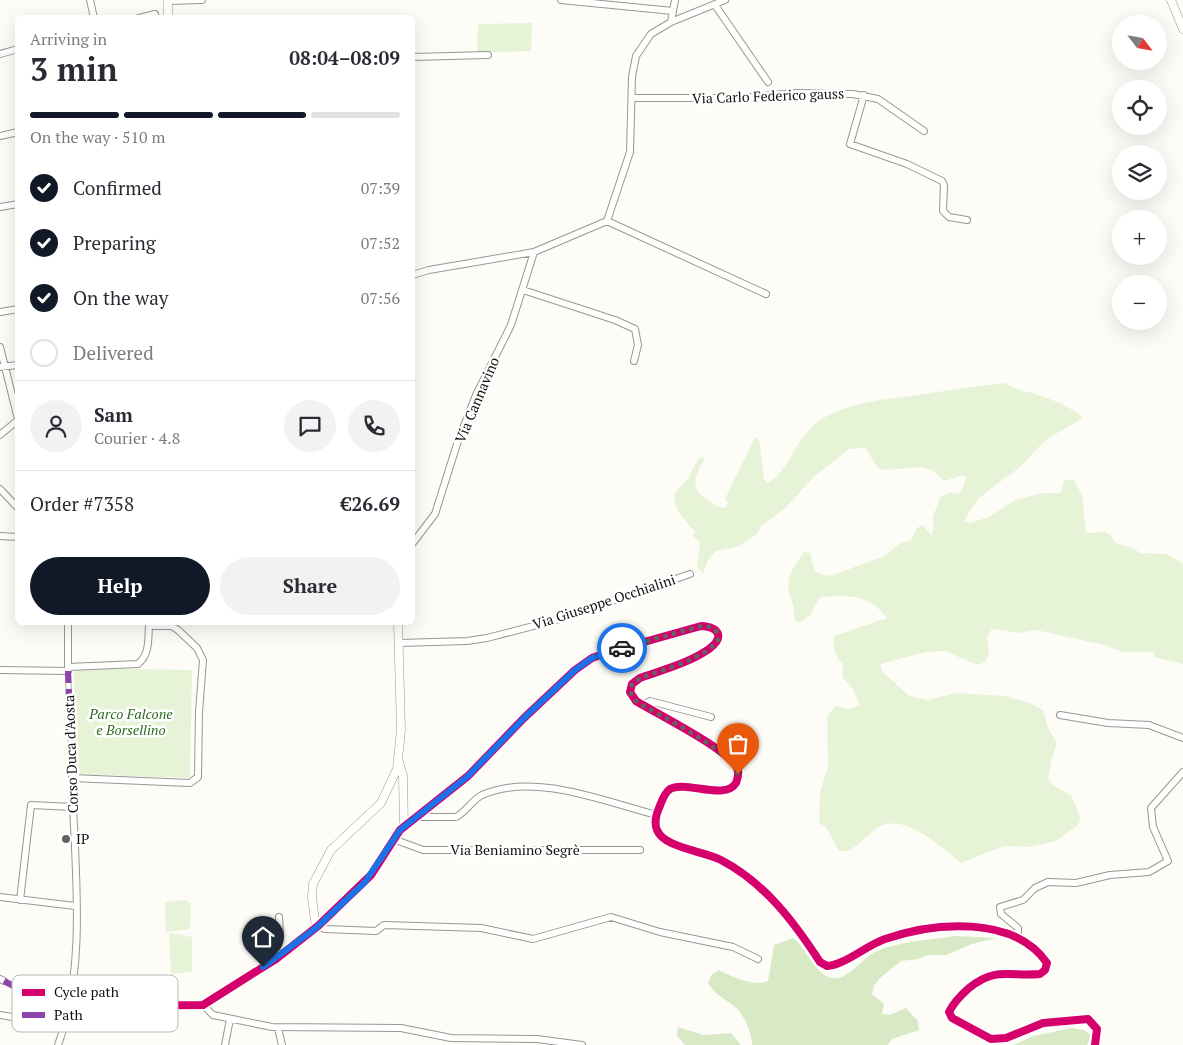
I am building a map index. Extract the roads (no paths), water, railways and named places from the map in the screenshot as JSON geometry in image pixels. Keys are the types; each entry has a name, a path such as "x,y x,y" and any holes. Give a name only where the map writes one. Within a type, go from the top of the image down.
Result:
{"street":[{"path":"90,0 93,15"},
{"path":"168,15 168,1 202,0"},
{"path":"561,0 636,3 673,11"},
{"path":"671,22 676,0"},
{"path":"415,275 448,266 534,252 607,221 627,164 634,64 640,47 651,34 671,22 725,0"},
{"path":"1172,0 1183,29"},
{"path":"715,5 768,82"},
{"path":"151,15 155,14"},
{"path":"0,54 15,50"},
{"path":"415,57 488,55"},
{"name":"Via Carlo Federico gauss","path":"632,98 741,98 796,93 864,95 878,99 924,131"},
{"path":"864,95 850,144 907,164 942,180 944,185 942,211 949,217 967,220"},
{"path":"0,136 15,133"},
{"path":"0,207 15,204"},
{"path":"607,221 766,294"},
{"name":"Via Cannavino","path":"415,540 435,514 457,444 476,395 511,325 534,252"},
{"path":"523,290 615,320 635,329 638,345 634,361"},
{"path":"0,312 15,310"},
{"path":"0,348 2,367 15,410"},
{"path":"2,367 15,365"},
{"path":"0,434 15,422"},
{"path":"0,489 15,505"},
{"path":"0,536 15,537"},
{"name":"Via Giuseppe Occhialini","path":"399,643 467,641 487,638 560,620 690,574"},
{"name":"Corso Duca d'Aosta","path":"68,625 75,906 73,975"},
{"path":"0,670 68,669 138,664 146,654 152,625"},
{"path":"159,625 173,627"},
{"path":"72,778 192,783 198,777 199,712 203,660 197,648 170,625"},
{"path":"317,927 312,897 313,884 331,850 374,811 386,796 399,761 401,721 398,625"},
{"path":"178,1005 203,1005 276,959 317,927 371,875 393,838 404,827 457,787 524,718 575,670 592,658 701,626 711,627 716,630 718,640 695,657 640,678 632,684 630,692 636,701 706,742 736,767 738,774 736,784 729,788 712,790 672,788 664,795 656,815 658,833 671,843 719,859 754,882 787,916 820,962 833,966 862,948 884,939 936,928 989,928 1015,936 1042,957 1047,963 1045,970 1040,974 991,974 982,978 962,994 953,1005 949,1012 952,1018 991,1040 1006,1038 1043,1023 1088,1019 1097,1029 1095,1045"},
{"path":"642,705 650,701 711,717"},
{"path":"1060,715 1108,723 1149,725 1183,738"},
{"path":"399,761 403,776 404,827"},
{"path":"1015,936 1018,933 1018,928 1002,914 1000,907 1024,900 1040,885 1060,881 1076,883 1110,875 1149,872 1168,861 1153,827 1152,808 1183,772"},
{"path":"416,817 456,817 480,795 495,790 530,786 554,788 653,814"},
{"path":"20,900 31,806 73,807"},
{"name":"Via Beniamino Segrè","path":"393,838 423,850 640,850"},
{"path":"0,897 75,906"},
{"path":"276,959 273,953 281,933 279,917"},
{"path":"317,927 376,931 383,925 465,927 495,930 533,939 611,917 660,932 733,947 758,960"},
{"path":"203,1005 213,1015 278,1028 298,1026 401,1028 445,1037 494,1042 537,1040 582,1044"},
{"path":"225,1045 230,1019"},
{"path":"278,1028 282,1045"},
{"name":"Corso Duca d'Aosta","path":"58,1045 63,1032"}],"place":[{"name":"IP","path":"66,839"}],"park label":[{"name":"Parco Falcone e Borsellino","path":"131,722"}]}
